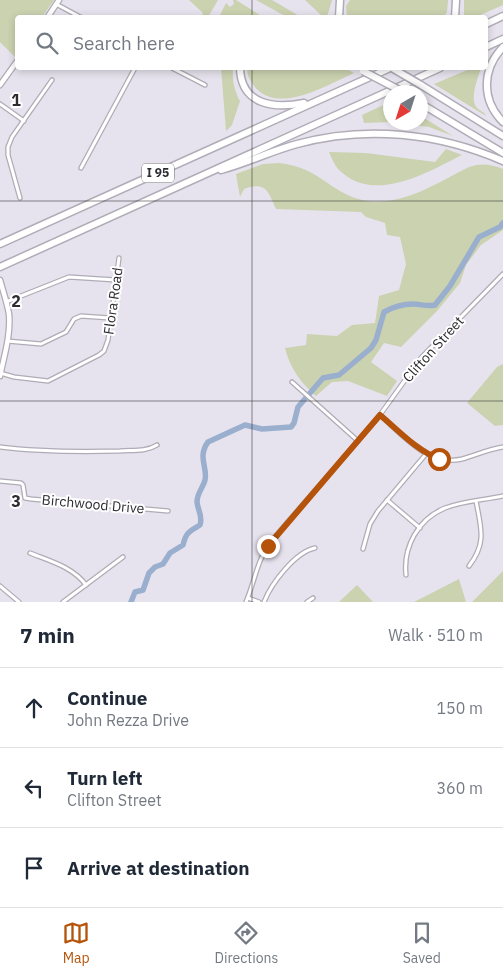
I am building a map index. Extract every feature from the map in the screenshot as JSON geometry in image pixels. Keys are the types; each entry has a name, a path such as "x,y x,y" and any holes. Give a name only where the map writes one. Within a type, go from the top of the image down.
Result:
{"highway":[{"path":"339,15 340,0"},
{"path":"455,15 456,0"},
{"path":"488,23 503,16"},
{"path":"488,46 503,39"},
{"path":"503,47 491,62 487,87 491,105 503,122"},
{"path":"240,70 246,88 254,97 268,105 282,106 315,101"},
{"path":"362,70 390,85"},
{"name":"I 95","path":"0,244 386,70"},
{"path":"395,70 503,136"},
{"name":"I 95","path":"3,265 436,70"},
{"path":"428,108 503,153"},
{"path":"205,174 229,168 299,144 328,137 358,134 393,134 428,138 463,146 503,161"}],"main road":[{"path":"49,15 57,2"},
{"path":"0,84 15,64"},
{"path":"0,280 9,320 0,374"}],"street":[{"path":"57,2 77,15"},
{"path":"81,168 134,70"},
{"path":"176,70 205,85"},
{"path":"20,198 11,168 8,147 12,137 52,80"},
{"path":"0,104 24,121"},
{"name":"Flora Road","path":"0,374 48,381 91,360 104,351 108,340 120,258"},
{"name":"Clifton Street","path":"247,600 260,561 268,546 380,415 421,358 503,274"},
{"path":"6,302 68,277 116,280"},
{"path":"7,341 41,344 66,332 74,319 81,316 110,318"},
{"path":"292,382 358,441"},
{"path":"380,415 426,454 439,459 460,459 503,447"},
{"path":"0,447 70,453 150,449 157,444"},
{"path":"363,548 370,524 378,511 426,454"},
{"name":"Birchwood Drive","path":"0,481 21,483 26,498 30,499 168,511"},
{"path":"406,574 406,554 412,538 433,515 442,509 503,496"},
{"path":"387,500 420,528"},
{"path":"469,566 478,554 482,538 476,501"},
{"path":"264,602 268,591 279,575 307,550 315,548"},
{"path":"30,553 74,573 86,585"},
{"path":"63,602 123,557"},
{"path":"0,586 19,602"},
{"path":"307,602 313,598"},
{"path":"247,600 259,602"}],"green space":[{"path":"0,0 54,0 43,15 15,15 15,57 0,42"},
{"path":"189,0 218,0 209,15 202,15 203,13"},
{"path":"233,0 236,0 260,15 220,15 226,3 230,7 234,4"},
{"path":"256,0 272,0 298,15 283,15"},
{"path":"305,0 332,0 328,15 321,15"},
{"path":"350,0 448,0 445,15 347,15 346,6"},
{"path":"464,0 503,0 503,5 480,15 464,15"},
{"path":"221,70 233,70 236,93 240,101 232,125 226,131"},
{"path":"247,70 349,70 354,73 306,94 281,99 269,97 259,91 250,81"},
{"path":"467,70 480,70 474,99 477,108 486,116 434,84"},
{"path":"383,105 383,122 364,123 362,115"},
{"path":"428,120 453,136 429,127"},
{"path":"446,149 462,155 416,177 383,185 367,185 352,179 338,169 329,152 366,153 435,162"},
{"path":"279,163 305,170 357,199 374,201 390,201 406,197 473,166 486,165 503,169 503,230 481,245 466,265 460,283 437,311 401,347 384,343 371,362 397,381 387,396 348,381 332,382 316,396 296,374 285,348 306,345 307,334 337,336 352,325 375,323 379,296 399,290 406,264 400,237 387,235 385,223 366,217 361,212 276,209 268,193 262,187 257,186 244,189 240,197 236,174 263,164"},
{"path":"503,364 503,425 495,426 467,403 497,367"},
{"path":"503,571 503,602 472,602"},
{"path":"459,579 466,602 414,602"},
{"path":"357,585 373,602 339,602"}],"waterway":[{"path":"131,602 135,592 143,590 149,573 155,567 163,564 170,553 183,545 189,532 200,525 201,519 197,499 206,476 203,453 208,442 245,425 262,429 291,427 294,423 298,407 323,378 339,375 371,348 376,340 384,312 394,307 406,305 435,305 450,286 479,237 500,227 503,223"}],"route":[{"path":"268,546 380,415 418,448 428,455 439,459"}]}
